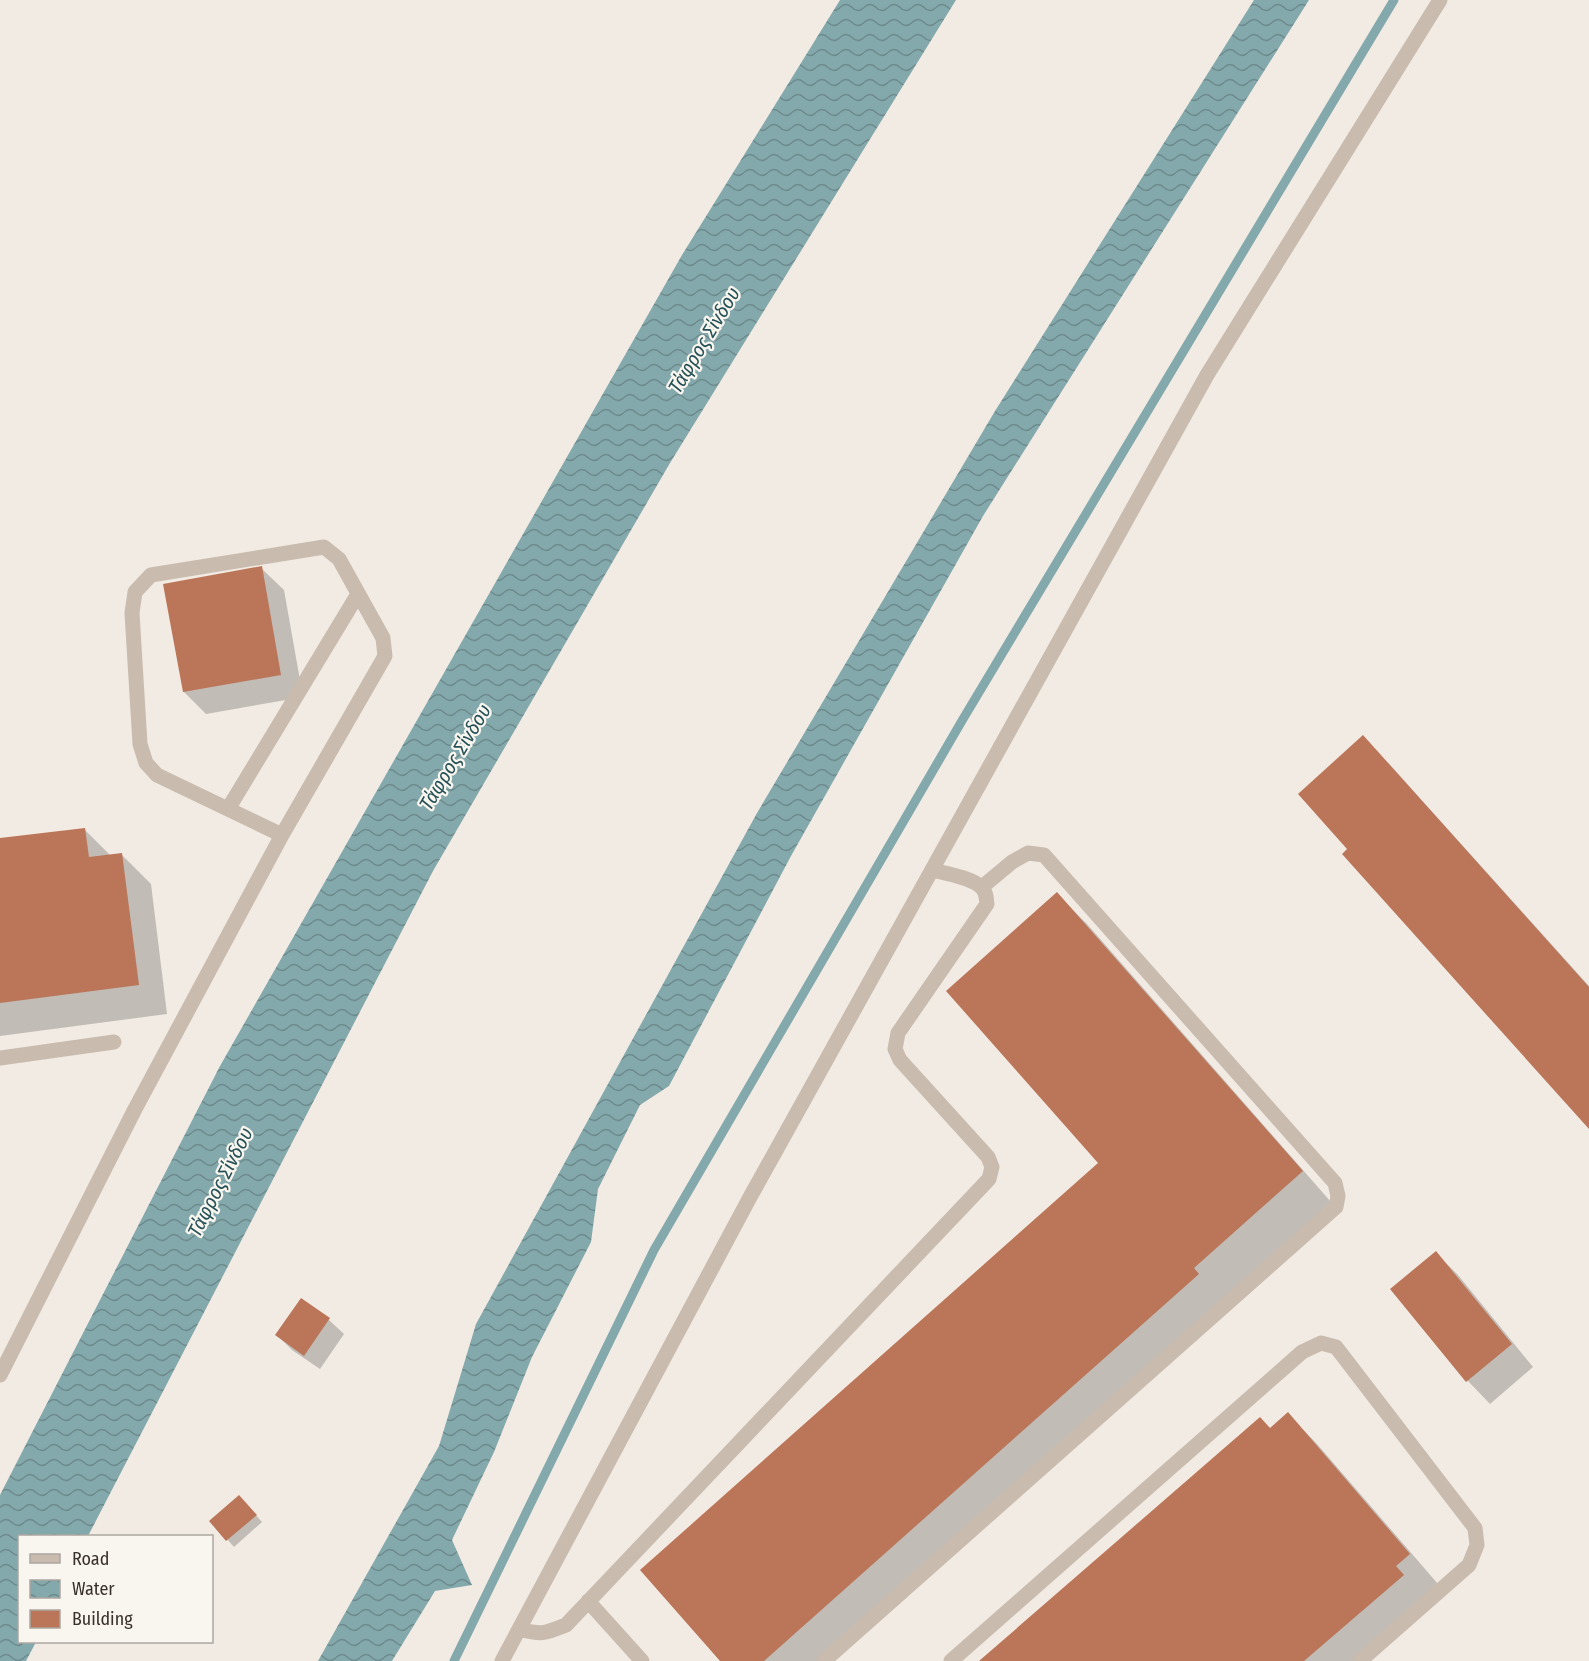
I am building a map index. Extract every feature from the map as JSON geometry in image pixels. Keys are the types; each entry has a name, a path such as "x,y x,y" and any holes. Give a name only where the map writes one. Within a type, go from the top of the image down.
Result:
{"street":[{"path":"502,1661 749,1199 1207,375 1440,0"},
{"path":"0,1376 135,1109 282,835 385,656 383,638 339,559 324,548 151,575 135,592 132,613 140,744 146,763 157,775 282,835"},
{"path":"228,809 358,594"},
{"path":"824,1661 1336,1207 1338,1196 1335,1183 1044,855 1028,853 1012,862 982,887"},
{"path":"519,1629 537,1634 566,1625 988,1179 992,1167 988,1157 900,1060 895,1049 898,1033 987,904 986,894 982,887 951,874 932,870"},
{"path":"0,1058 114,1042"},
{"path":"951,1661 1302,1352 1321,1343 1336,1347 1475,1528 1477,1545 1469,1565 1360,1661"},
{"path":"588,1601 642,1661"}],"water":[{"name":"Τάφρος Σίνδου","path":"840,0 956,0 670,463 433,871 89,1535 18,1535 18,1643 35,1643 26,1661 0,1661 0,1495 220,1066 682,255"},
{"path":"1254,0 1309,0 983,516 791,856 669,1086 640,1105 598,1189 591,1242 532,1357 494,1452 452,1540 472,1585 435,1591 392,1661 318,1661 439,1446 476,1324 757,813 995,411"}],"building":[{"path":"262,566 281,675 183,692 163,584"},
{"path":"1363,735 1589,987 1589,1129 1342,854 1347,849 1298,794"},
{"path":"85,828 89,857 122,853 139,985 0,1003 0,838"},
{"path":"1057,892 1303,1171 1194,1268 1199,1274 764,1661 720,1661 640,1570 1098,1163 946,991"},
{"path":"1436,1251 1512,1344 1466,1382 1390,1289"},
{"path":"301,1298 330,1318 304,1356 275,1335"},
{"path":"1288,1412 1410,1554 1396,1566 1404,1575 1304,1661 979,1661 1260,1417 1270,1428"},
{"path":"239,1495 257,1515 226,1541 209,1521"}],"waterway":[{"path":"454,1661 654,1250 963,719 1394,0"}]}
